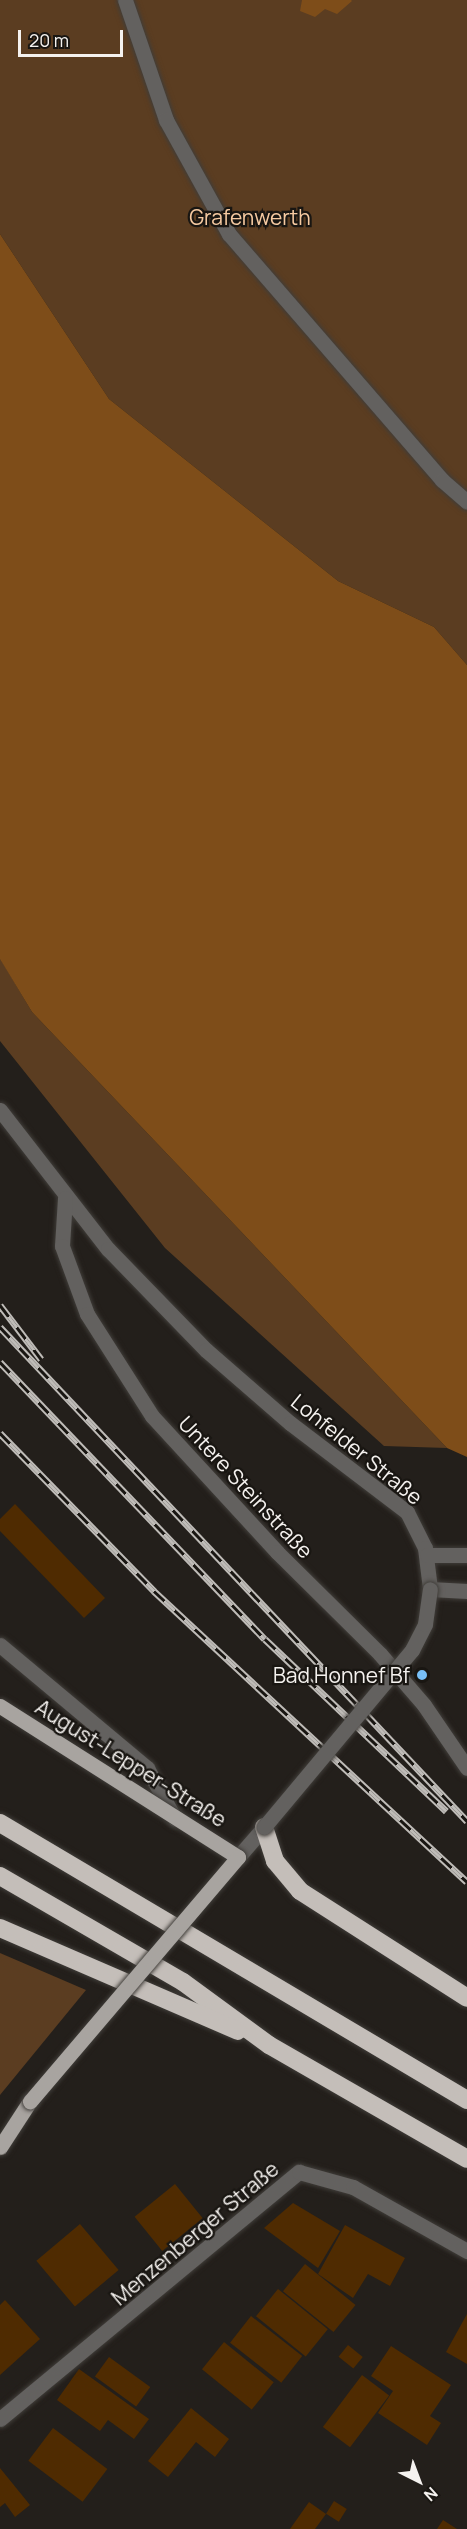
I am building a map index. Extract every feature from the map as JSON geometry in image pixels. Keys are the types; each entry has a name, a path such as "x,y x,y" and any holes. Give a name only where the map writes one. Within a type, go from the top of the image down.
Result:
{"highway":[{"path":"0,1823 467,2100"},
{"path":"264,1827 275,1861 300,1891 467,1998"},
{"path":"0,1876 183,1982 269,2045 467,2159"},
{"path":"0,1928 269,2045"}],"main road":[{"name":"August-Lepper-Straße","path":"0,1706 238,1857"},
{"path":"0,2147 30,2101 238,1857"},
{"path":"0,2128 30,2101"}],"street":[{"path":"125,0 166,120 229,234 442,480 467,502"},
{"name":"Lohfelder Straße","path":"0,1110 65,1198 108,1249 206,1350 290,1423 396,1502 419,1529 427,1555 430,1589 426,1618 412,1650 238,1857"},
{"name":"Untere Steinstraße","path":"65,1198 62,1246 87,1314 152,1416 277,1552 380,1654 424,1705 467,1768"},
{"path":"427,1555 467,1555"},
{"path":"430,1589 467,1591"},
{"path":"0,1645 147,1768 180,1828"},
{"name":"Menzenberger Straße","path":"0,2419 299,2172 353,2187 467,2251"}],"green space":[{"name":"Grafenwerth","path":"0,0 467,0 467,665 434,627 338,581 109,399 0,234"},
{"path":"0,958 32,1012 447,1448 384,1446 165,1248 0,1041"},
{"path":"0,1953 86,1990 0,2095"}],"shaded area":[{"path":"302,0 352,1 337,14 325,9 315,17 300,11"},
{"path":"0,234 109,399 338,581 434,627 467,665 467,1457 447,1448 32,1012 0,959"}],"building":[{"path":"15,1504 105,1598 84,1618 0,1531 0,1519"},
{"path":"175,2184 203,2218 162,2251 135,2217"},
{"path":"293,2203 340,2231 318,2268 264,2228"},
{"path":"80,2224 119,2270 75,2307 36,2261"},
{"path":"345,2225 405,2258 390,2286 368,2274 353,2298 318,2274"},
{"path":"305,2264 356,2305 333,2332 283,2291"},
{"path":"278,2289 328,2329 306,2356 256,2316"},
{"path":"5,2300 40,2339 0,2375 0,2305"},
{"path":"467,2314 467,2364 446,2352"},
{"path":"251,2316 302,2356 281,2383 230,2343"},
{"path":"224,2342 274,2382 252,2409 202,2369"},
{"path":"348,2345 363,2357 353,2369 339,2357"},
{"path":"391,2346 451,2385 430,2416 441,2423 427,2445 378,2413 393,2391 371,2376"},
{"path":"109,2357 150,2387 136,2406 95,2376"},
{"path":"79,2369 149,2419 134,2439 108,2420 100,2431 57,2400"},
{"path":"362,2375 389,2395 350,2447 323,2427"},
{"path":"191,2408 229,2439 215,2457 196,2442 168,2477 148,2461"},
{"path":"53,2428 107,2469 83,2502 28,2461"},
{"path":"0,2468 30,2505 15,2517 5,2503 0,2507"},
{"path":"334,2501 347,2509 339,2522 326,2514"},
{"path":"309,2502 326,2514 315,2529 290,2529"},
{"path":"443,2520 457,2529 437,2529"}],"railway":[{"path":"0,1305 41,1359"},
{"path":"0,1327 467,1821"},
{"path":"0,1362 265,1639 446,1811"},
{"path":"0,1433 154,1591 467,1882"}],"place":[{"name":"Bad Honnef Bf","path":"422,1675"}]}
